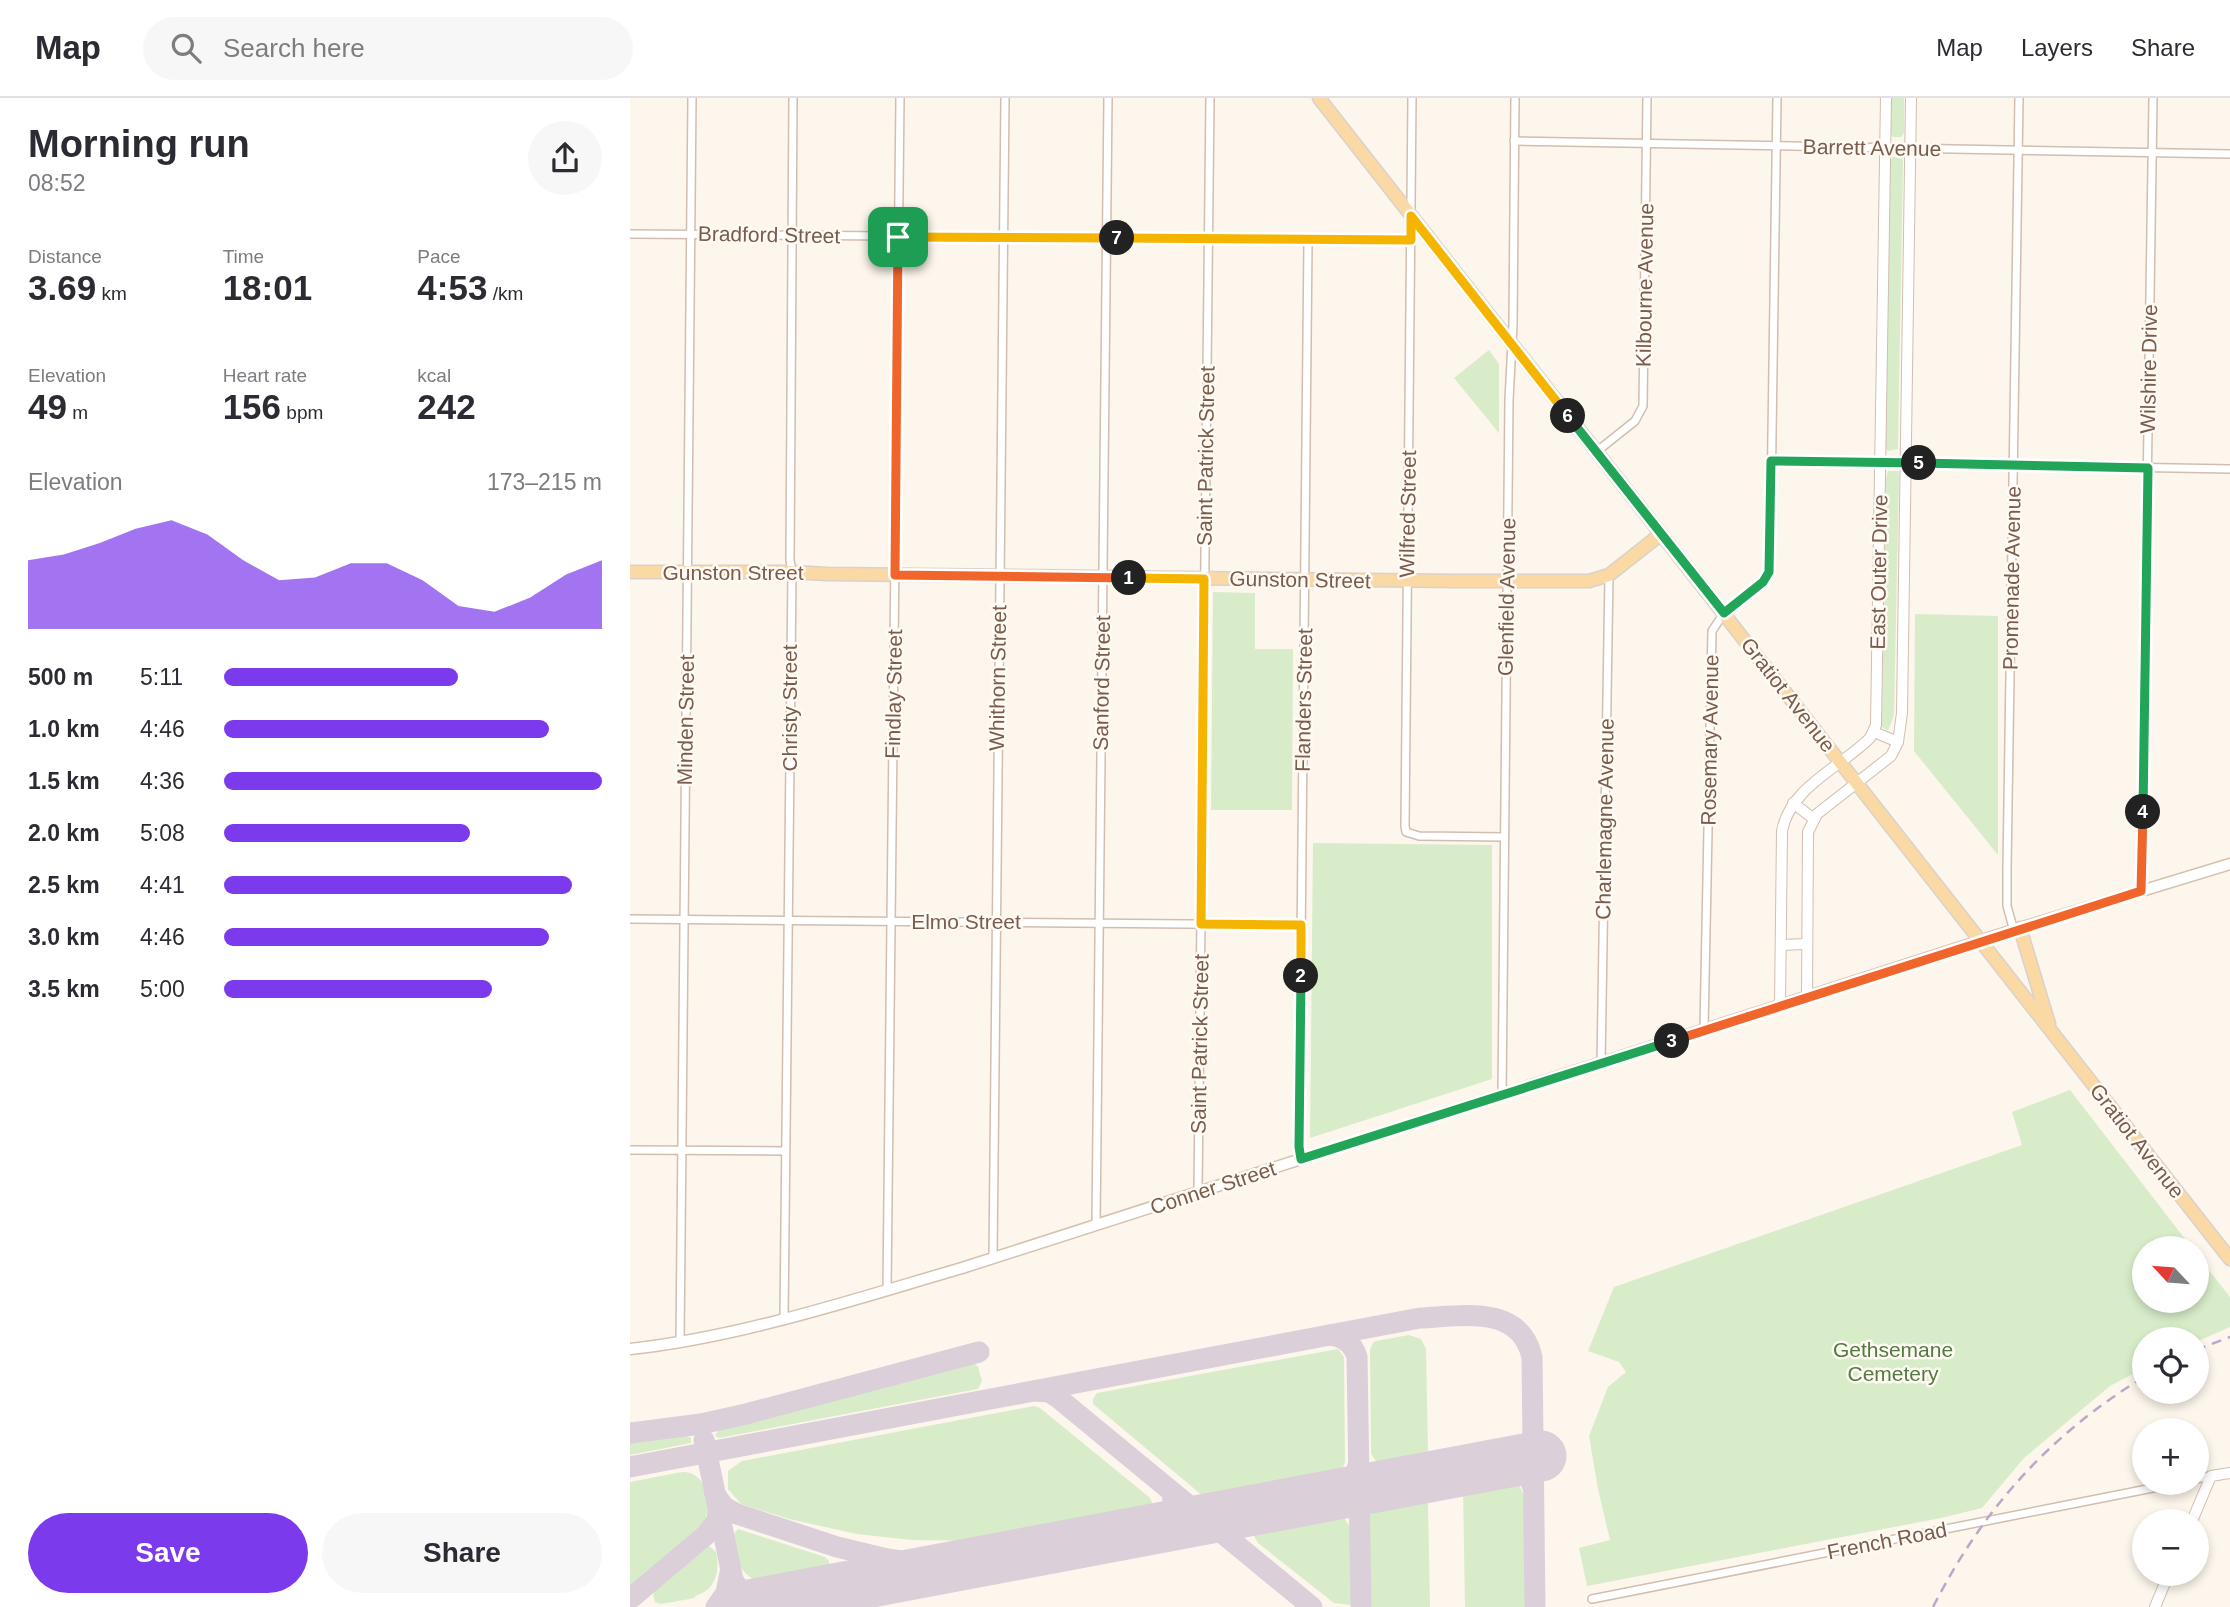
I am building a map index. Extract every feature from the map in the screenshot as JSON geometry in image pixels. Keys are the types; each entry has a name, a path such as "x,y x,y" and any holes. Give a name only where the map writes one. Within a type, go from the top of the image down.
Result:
{"main road":[{"name":"Gratiot Avenue","path":"1319,98 2230,1259"},
{"name":"Gunston Street","path":"630,572 1589,581 1609,575 1661,534"},
{"name":"Conner Street","path":"630,1349 680,1343 784,1318 993,1258 2017,929 2230,864"},
{"path":"2017,929 2053,1035"}],"street":[{"name":"Minden Street","path":"680,1343 692,98"},
{"name":"Christy Street","path":"784,1318 792,572 793,98"},
{"name":"Findlay Street","path":"887,1290 900,98"},
{"name":"Whithorn Street","path":"993,1258 1005,98"},
{"name":"Sanford Street","path":"1096,1225 1108,98"},
{"name":"Saint Patrick Street","path":"1198,1193 1210,98"},
{"name":"Wilfred Street","path":"1412,98 1406,832 1419,836 1504,837"},
{"name":"Glenfield Avenue","path":"1502,1096 1515,98"},
{"name":"Kilbourne Avenue","path":"1596,452 1634,421 1643,406 1647,98"},
{"path":"1724,613 1763,582 1769,572 1777,98"},
{"name":"East Outer Drive","path":"1874,732 1881,463 1885,98"},
{"name":"East Outer Drive","path":"1898,742 1902,713 1912,98"},
{"name":"Promenade Avenue","path":"2017,929 2007,906 2007,868 2020,98"},
{"name":"Wilshire Drive","path":"2141,891 2153,98"},
{"name":"Barrett Avenue","path":"1514,141 2230,155"},
{"name":"Bradford Street","path":"630,234 1411,240"},
{"name":"Flanders Street","path":"1301,1159 1308,241"},
{"path":"1771,461 2230,469"},
{"name":"Charlemagne Avenue","path":"1601,1064 1609,575"},
{"name":"Rosemary Avenue","path":"1704,1029 1712,631 1724,613"},
{"path":"1780,1005 1782,831 1786,816 1793,803 1865,744 1874,732 1898,742 1891,756 1814,819 1806,842 1807,997"},
{"path":"1793,803 1814,819"},
{"name":"Elmo Street","path":"630,919 1301,925"},
{"path":"1781,945 1806,944"},
{"path":"630,1150 785,1152"},
{"path":"2197,1509 2211,1476 2230,1473"},
{"name":"French Road","path":"1592,1598 2132,1492"},
{"path":"2155,1607 2164,1586"}],"green space":[{"path":"1891,98 1904,98 1904,133 1901,137 1893,137 1891,134"},
{"path":"1892,157 1902,158 1903,162 1898,449 1888,451 1886,448"},
{"path":"1489,350 1499,364 1499,433 1454,378"},
{"path":"1888,471 1898,471 1899,475 1894,715 1888,731 1882,727 1882,718"},
{"path":"1213,592 1255,593 1255,649 1293,649 1292,810 1211,810"},
{"path":"1915,614 1998,616 1998,855 1914,751"},
{"path":"1313,843 1492,845 1492,1079 1310,1138"},
{"name":"Gethsemane Cemetery","path":"2070,1090 2183,1236 2132,1236 2132,1313 2209,1313 2209,1270 2230,1297 2230,1327 2209,1336 2209,1327 2132,1327 2132,1374 2110,1386 2024,1458 1982,1508 1587,1586 1579,1548 1610,1540 1589,1436 1608,1387 1626,1372 1619,1362 1588,1351 1614,1287 2022,1145 2012,1112"},
{"path":"1409,1335 1421,1339 1426,1349 1428,1451 1415,1461 1390,1466 1376,1460 1371,1453 1370,1350 1376,1341"},
{"path":"1338,1349 1344,1357 1345,1462 1341,1472 1332,1477 1216,1499 1203,1496 1093,1404 1097,1393"},
{"path":"974,1363 978,1367 982,1381 978,1389 719,1438 715,1436 719,1429"},
{"path":"1034,1406 1040,1408 1149,1497 1152,1502 1150,1512 1021,1536 976,1541 912,1540 857,1534 789,1519 741,1504 728,1489 728,1471 742,1461"},
{"path":"684,1435 691,1438 691,1443 630,1455 630,1441"},
{"path":"682,1472 691,1473 703,1484 708,1501 705,1519 701,1527 630,1587 630,1482"},
{"path":"1508,1480 1519,1485 1525,1497 1526,1607 1465,1607 1463,1488"},
{"path":"1421,1497 1428,1504 1430,1607 1369,1607 1369,1514 1380,1505"},
{"path":"1333,1515 1344,1518 1350,1527 1351,1605 1334,1603 1258,1543 1254,1536 1259,1527"},
{"path":"738,1529 825,1557 830,1568 823,1574 769,1584 759,1581 746,1574 738,1561 732,1536"},
{"path":"709,1546 716,1552 717,1573 712,1585 695,1598 661,1604 655,1602 653,1595 656,1589"}],"taxiway":[{"path":"630,1467 1420,1318 1471,1315 1487,1317 1515,1328 1525,1340 1532,1357 1535,1607"},
{"path":"1329,1335 1347,1341 1357,1357 1361,1607"},
{"path":"630,1433 701,1424 746,1414 979,1352"},
{"path":"1034,1391 1049,1392 1057,1397 1312,1607"},
{"path":"704,1440 733,1580 751,1597 776,1600"},
{"path":"1510,1462 1526,1470 1532,1485"},
{"path":"1317,1497 1342,1488 1352,1479 1358,1466"},
{"path":"1135,1532 1158,1525 1169,1517 1172,1511 1172,1493"},
{"path":"715,1494 724,1507 737,1514 837,1547 887,1559 929,1565 971,1563"},
{"path":"630,1599 707,1534 717,1520 718,1511"},
{"path":"716,1607 726,1593 730,1573"}],"runway":[{"path":"738,1607 1541,1456"}],"railway":[{"path":"2209,1345 2230,1337"},
{"path":"1933,1607 1974,1538 2022,1477 2078,1424 2132,1385"}],"route":[{"path":"1411,216 1724,613 1763,582 1769,572 1771,461 2148,468 2141,891 1301,1159 1301,925 1201,924 1204,579 895,575 898,237 1411,240 1411,216"}]}
